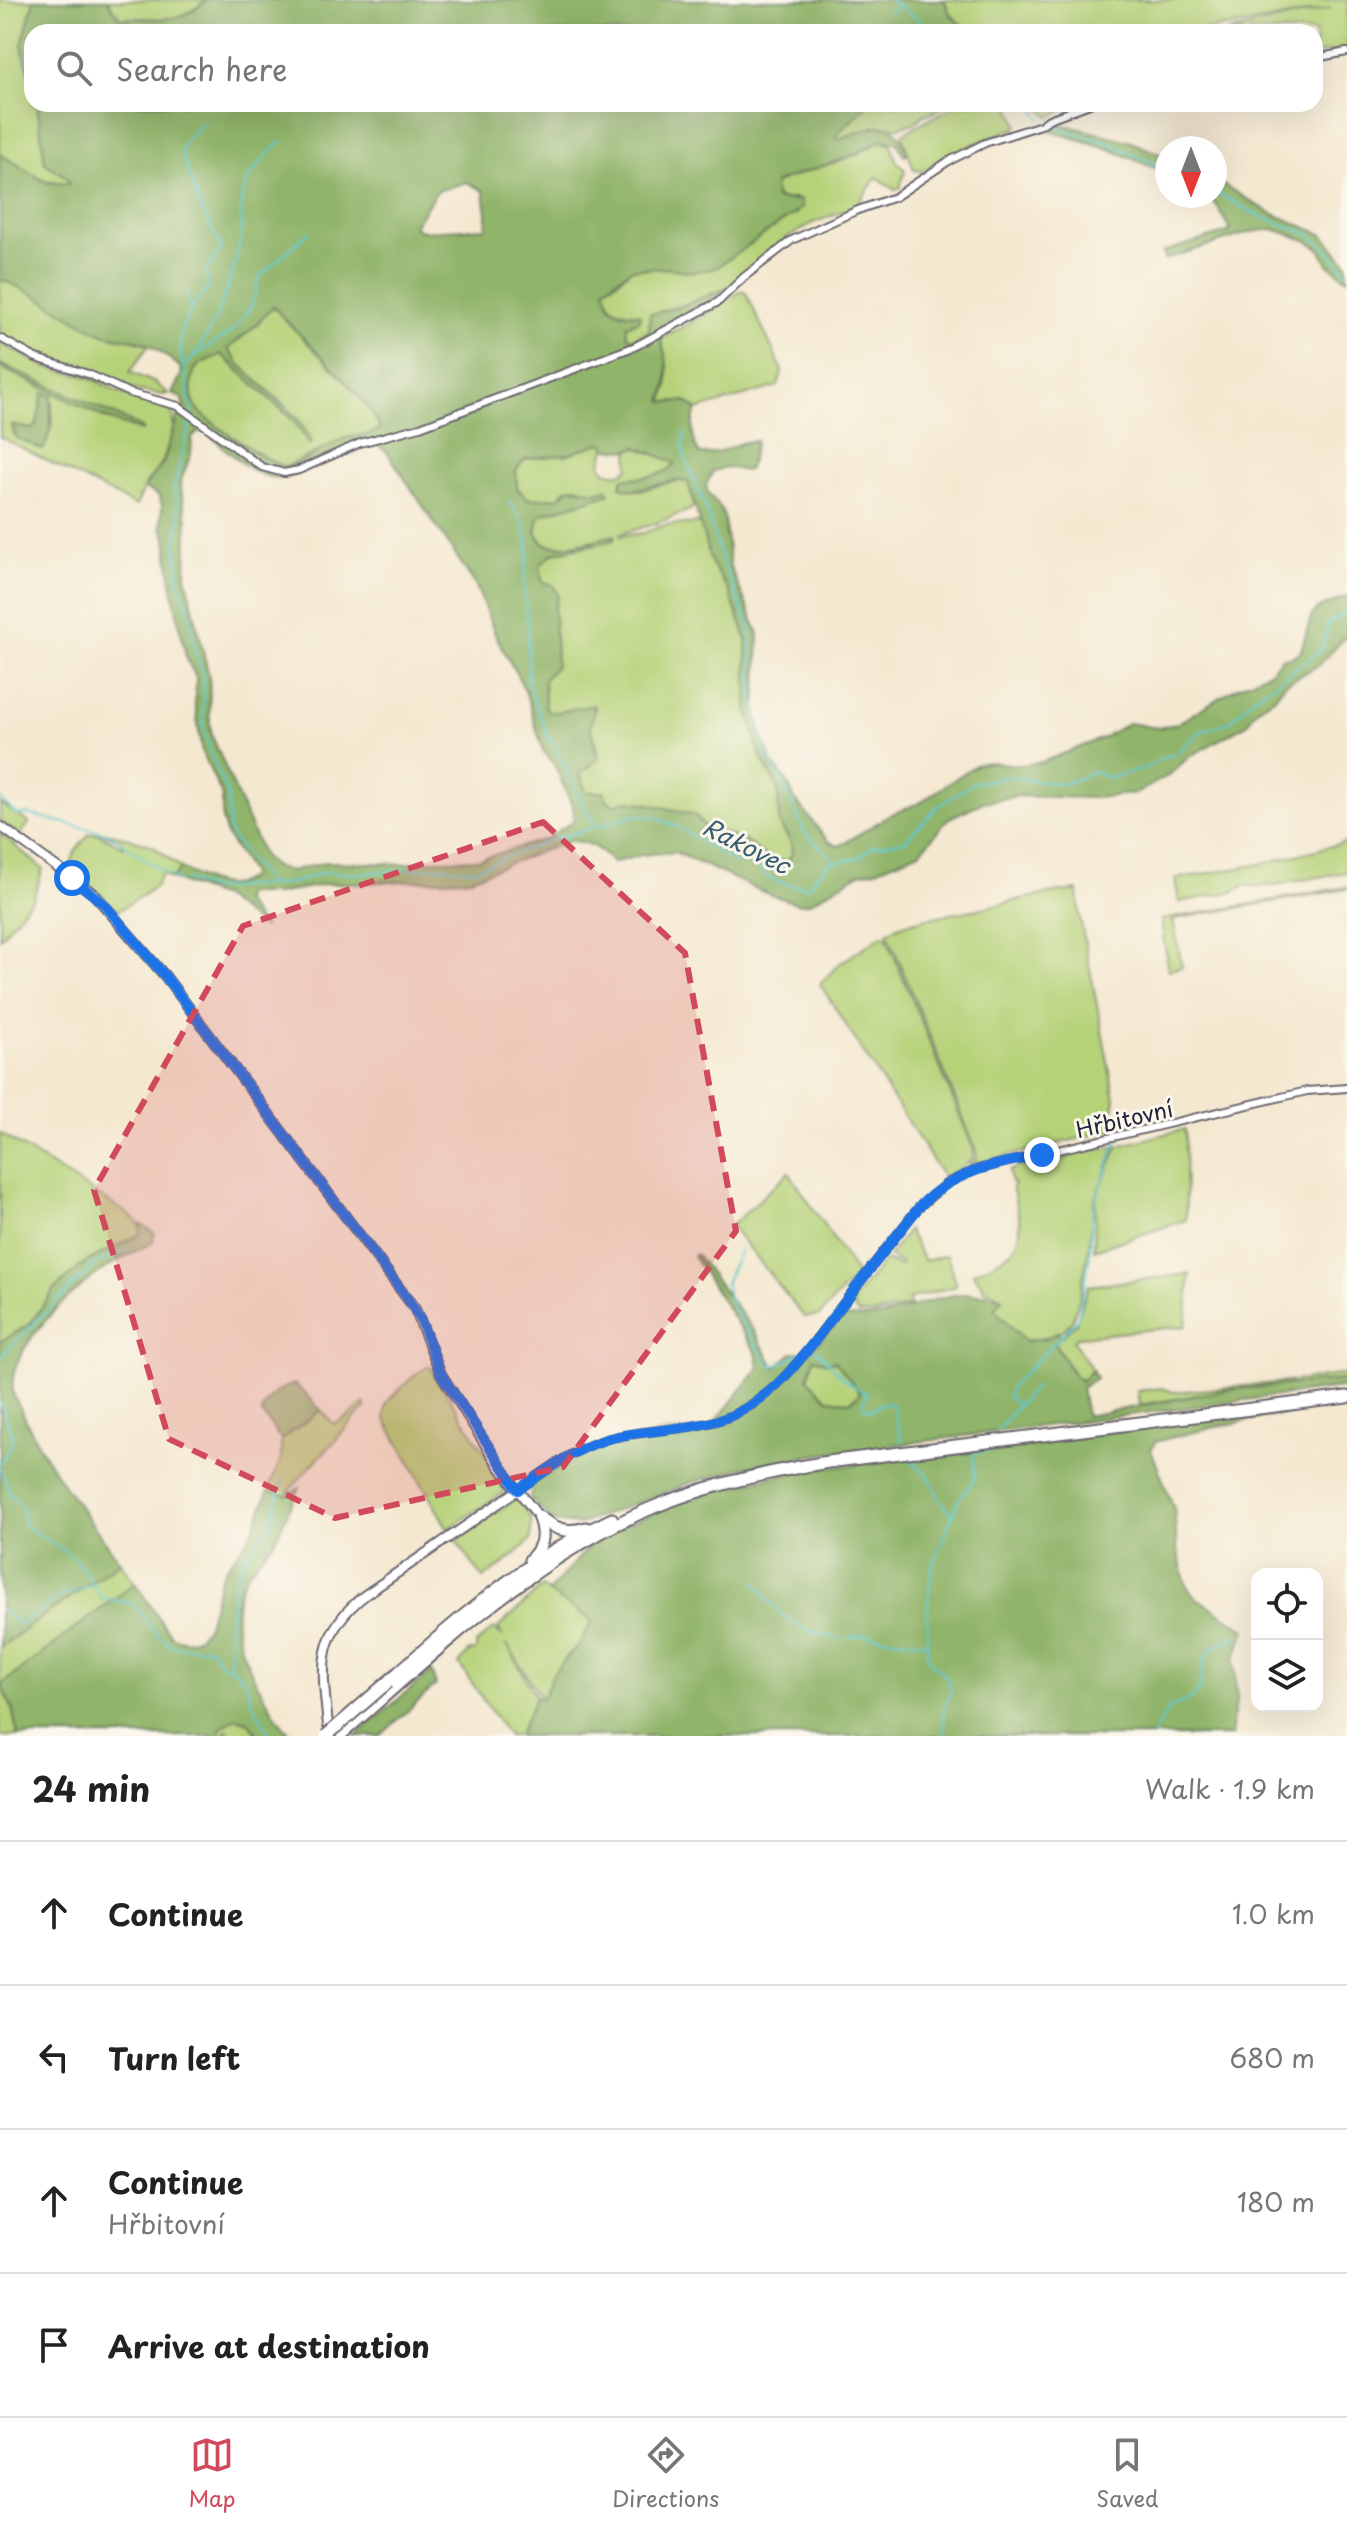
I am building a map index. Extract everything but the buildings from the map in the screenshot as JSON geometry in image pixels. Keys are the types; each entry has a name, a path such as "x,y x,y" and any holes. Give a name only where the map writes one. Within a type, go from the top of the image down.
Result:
{"highway":[{"path":"517,1573 611,1520 663,1497 710,1482 801,1461 1347,1394"},
{"path":"327,1731 536,1572 621,1522 694,1492 747,1477 828,1462 1347,1394"},
{"path":"539,1517 554,1528 572,1531 611,1520"},
{"path":"339,1736 448,1626 517,1573 536,1554 543,1534 539,1517"}],"main road":[{"path":"0,826 94,894 165,976 415,1309 441,1374 539,1517"},
{"path":"327,1731 323,1662 329,1639 343,1614 365,1595 518,1490"}],"street":[{"path":"1323,56 1347,52"},
{"path":"0,338 36,358 88,374 130,393 178,406 271,471 284,473 299,470 360,443 420,427 636,346 718,302 744,277 792,240 895,197 947,162 985,143 1041,125 1068,112"},
{"name":"Hřbitovní","path":"518,1490 564,1458 596,1443 619,1436 711,1422 762,1399 803,1356 919,1207 947,1183 978,1169 1307,1091 1347,1088"}],"highlighted area":[{"path":"543,822 685,953 736,1231 563,1467 335,1518 169,1439 94,1190 243,926"}],"green space":[{"path":"0,0 34,0 28,24 24,24 22,45 24,112 38,112 45,163 68,178 69,184 46,182 0,154"},
{"path":"34,0 107,0 120,18 166,19 187,14 206,0 944,0 950,14 961,24 28,24"},
{"path":"107,0 206,0 185,14 155,19 120,18"},
{"path":"944,0 1347,0 1347,48 1323,53 1323,24 1262,24 1331,8 1248,24 961,24 950,14"},
{"path":"38,112 861,112 840,131 838,139 876,126 893,127 907,154 904,155 896,141 883,140 849,157 780,181 775,184 775,197 779,200 800,200 802,208 716,268 692,272 669,268 631,269 605,288 611,307 621,313 639,314 640,320 627,326 627,335 633,339 649,331 650,314 727,288 699,309 658,330 667,373 662,400 686,401 697,410 693,432 700,454 715,453 756,441 749,469 744,471 728,467 713,471 706,485 708,494 724,516 730,567 759,634 756,710 761,733 773,764 786,780 794,798 828,841 838,846 890,815 921,802 977,764 1042,762 1103,738 1128,723 1159,728 1178,723 1232,690 1271,671 1281,658 1301,651 1311,617 1317,609 1347,596 1347,635 1319,665 1285,684 1274,698 1257,709 1247,724 1189,757 1169,775 1137,793 1096,798 1018,796 983,802 949,818 920,852 876,870 860,873 809,903 799,904 768,894 675,852 641,855 612,863 593,846 569,841 469,879 326,884 276,894 245,894 244,902 264,928 222,897 172,879 181,868 215,883 233,885 250,877 251,873 227,836 222,819 222,795 202,753 195,704 196,678 186,657 172,588 166,537 161,526 162,505 158,495 144,488 163,463 179,411 184,411 182,398 172,394 182,373 180,367 149,344 101,333 0,279 0,154 46,182 69,184 67,178 45,163","holes":["467,182 484,191 486,228 422,231 414,226 437,191","273,306 364,403 380,429 371,434 346,438 285,467 251,449 202,414 194,403 192,378 200,365 221,354 295,422 309,444 312,441 298,419 238,363 228,349","202,429 250,468 273,477 286,478 369,446 379,446 387,452 475,584 496,636 525,690 543,750 555,766 574,810 573,821 546,839 480,859 403,864 326,862 290,871 275,867 263,856 212,736 209,677 186,576 187,520 180,483 191,454 192,438","600,443 606,445 605,449 629,450 636,447 675,464 659,474 623,478 620,486 625,489 673,481 688,482 711,562 729,591 747,641 747,707 760,755 778,789 779,823 791,843 792,853 788,861 771,860 745,841 704,826 695,815 644,803 626,801 613,805 607,800 605,792 586,792 580,773 598,759 590,727 595,707 556,712 550,712 545,707 544,679 556,666 554,609 558,596 554,586 542,581 540,565 553,553 614,540 615,535 579,544 560,546 543,543 536,532 539,517 609,494 607,489 595,492 571,487 558,498 528,499 517,488 516,470 525,459 568,454"]},
{"path":"934,112 923,115 914,123 897,127 876,126 839,139 840,131 860,113"},
{"path":"943,112 1012,112 1018,125 973,144 923,171 914,170 902,135"},
{"path":"1052,122 1129,141 1155,152 1155,168 1102,146 1044,127"},
{"path":"880,141 891,143 897,162 905,170 900,188 895,190 877,177 856,206 813,223 787,238 727,288 650,314 649,331 633,339 627,335 627,326 639,314 611,305 605,288 631,269 669,268 692,272 716,268 767,230 797,213 795,198 785,200 775,197 775,184 856,154"},
{"path":"1227,187 1271,213 1322,234 1347,263 1347,279 1328,264 1320,249 1306,240 1273,229 1251,232 1164,260 1163,252 1231,231 1218,208 1227,208"},
{"path":"0,279 101,333 149,345 130,372 155,383 168,393 144,392 101,380 58,364 0,334"},
{"path":"741,291 746,293 780,365 782,372 778,386 697,410 686,401 663,402 668,369 661,338"},
{"path":"273,306 364,402 380,429 365,437 334,444 285,467 238,440 202,414 192,398 193,373 198,365 221,354 295,422 309,444 311,441 283,404 238,363 228,349"},
{"path":"0,343 46,367 88,377 173,412 173,429 163,461 147,482 136,506 0,437 0,367 110,420 142,431 0,364","holes":["43,393 52,396 52,425 14,435 12,426 32,429 37,424"]},
{"path":"0,364 126,420 142,428 142,431 110,420 4,369"},
{"path":"43,393 52,396 50,429 43,450 17,438 11,425 32,429 37,424"},
{"path":"601,443 606,445 601,464 605,471 621,473 629,468 628,451 636,447 675,464 660,473 627,478 620,486 636,490 671,482 688,482 694,506 690,510 620,536 644,533 665,525 701,523 711,562 729,591 747,641 747,707 760,755 778,789 783,830 791,843 792,853 788,861 771,860 704,826 695,815 644,803 626,801 613,805 586,792 580,773 591,766 598,753 590,727 594,705 559,713 549,712 545,707 543,679 556,666 554,609 558,596 554,586 542,581 540,565 553,553 614,540 615,536 560,546 543,543 536,532 539,517 609,493 607,489 595,492 577,487 566,489 558,498 528,499 517,488 516,470 525,459 568,454"},
{"path":"0,803 29,823 20,836 0,821"},
{"path":"97,831 153,846 181,868 172,879 162,874 155,887 118,911 69,870 75,852 89,834 98,834 123,847 121,841"},
{"path":"0,833 43,869 33,898 0,938"},
{"path":"1347,842 1347,872 1269,886 1243,886 1232,892 1179,902 1175,879 1261,864"},
{"path":"1347,887 1173,919 1182,967 1168,970 1161,920"},
{"path":"1078,890 1080,918 1115,1098 1112,1118 1126,1117 1131,1126 969,1165 977,1158 976,1149 887,932 929,918"},
{"path":"882,935 886,936 974,1150 973,1158 962,1168 943,1177 820,984 838,965"},
{"path":"1185,1129 1186,1220 1094,1250 1096,1197 1118,1146"},
{"path":"0,1133 128,1214 137,1222 140,1234 86,1262 54,1290 30,1324 0,1342"},
{"path":"1115,1147 1094,1202 1080,1297 1072,1320 1066,1328 1050,1337 1025,1341 994,1309 1002,1298 985,1290 973,1273 1004,1257 1018,1241 1019,1220 1009,1171 1063,1160 1080,1152"},
{"path":"789,1172 857,1275 819,1316 804,1317 731,1226"},
{"path":"141,1224 155,1233 152,1243 104,1269 59,1306 30,1340 14,1375 14,1395 44,1454 120,1562 0,1647 0,1342 30,1324 54,1290 86,1262 140,1234"},
{"path":"908,1230 924,1261 947,1255 956,1286 909,1299 910,1306 875,1314 858,1314 853,1307 854,1299 885,1260 900,1266 902,1264 889,1256"},
{"path":"696,1254 754,1331 775,1368 793,1352 809,1353 841,1317 880,1316 943,1297 972,1294 1002,1299 994,1309 1025,1341 1045,1339 1057,1332 1061,1335 1055,1343 1071,1371 1081,1381 1092,1371 1096,1378 1081,1388 1086,1416 1226,1390 1342,1380 1347,1381 1347,1387 800,1457 745,1467 690,1483 578,1525 554,1522 530,1498 539,1480 581,1457 618,1443 712,1426 759,1368 756,1352 693,1256","holes":["814,1358 827,1363 835,1361 860,1393 850,1402 828,1399 808,1379"]},
{"path":"1190,1274 1186,1326 1077,1337 1073,1341 1093,1371 1085,1380 1076,1378 1054,1343 1076,1323 1088,1286"},
{"path":"814,1357 827,1363 835,1361 861,1392 850,1402 828,1399 808,1379"},
{"path":"429,1366 504,1482 504,1492 448,1529 385,1419 386,1404 390,1399"},
{"path":"1347,1374 1347,1381 1226,1390 1139,1405 1137,1391 1161,1388 1173,1392 1186,1391"},
{"path":"295,1384 321,1410 281,1440 261,1412 275,1394"},
{"path":"364,1403 366,1408 287,1495 268,1491 281,1459 281,1440 321,1410 334,1424"},
{"path":"1255,1413 1294,1413 1155,1442 1151,1450 1174,1508 1177,1549 1186,1585 1194,1596 1246,1630 1234,1660 1237,1698 1233,1736 518,1736 536,1697 542,1699 554,1672 579,1645 592,1621 548,1592 593,1542 625,1525 695,1497 802,1471"},
{"path":"300,1488 276,1538 246,1576 236,1606 238,1636 248,1665 276,1716 294,1736 259,1736 247,1721 236,1718 221,1728 219,1736 18,1736 12,1708 1,1685 135,1583 171,1636 195,1639 208,1623 221,1577 246,1542 268,1491 287,1495"},
{"path":"517,1498 531,1518 531,1540 483,1578 456,1541"},
{"path":"120,1562 135,1583 1,1685 12,1708 18,1736 0,1736 0,1647"},
{"path":"542,1587 592,1621 542,1699 507,1644 536,1697 518,1736 508,1736 459,1664 469,1651 476,1650 476,1644 494,1628 503,1637 498,1628"},
{"path":"431,1671 436,1685 380,1736 356,1736"},
{"path":"235,1718 247,1721 259,1736 230,1736 228,1730 225,1731 226,1736 219,1736 221,1728"}],"waterway":[{"path":"890,0 929,24"},
{"path":"889,14 896,6"},
{"path":"1036,112 1042,119"},
{"path":"184,367 180,344 184,324 194,305 209,288 206,271 222,248 201,208 182,155 186,140 205,121"},
{"path":"1047,124 1107,143 1155,164"},
{"path":"192,412 184,367 195,355 222,304 238,249 246,184 257,167 281,142"},
{"path":"1227,198 1258,215 1310,235 1347,273"},
{"path":"195,356 235,329 252,305 259,277 309,232"},
{"path":"188,292 189,307"},
{"path":"191,418 174,488 180,518 176,544 179,580 190,616 195,653 203,674 203,726 228,795 232,837 268,883"},
{"path":"685,432 683,447 686,460 750,628 754,703 769,759 784,783 804,832 833,859"},
{"path":"509,501 523,522 528,543 524,579 528,683 548,736 594,823"},
{"name":"Rakovec","path":"186,880 211,889 293,883 326,872 349,874 442,867 473,870 551,840 637,815 654,817 676,826 733,862 753,861 770,879 807,887 829,863 859,858 873,846 905,841 936,808 973,783 1007,777 1062,784 1092,771 1110,778 1146,768 1176,754 1199,732 1230,722 1250,701 1320,651 1327,624 1347,613"},
{"name":"Rakovec","path":"0,798 16,815 28,814 109,834 164,872"},
{"name":"Rakovec","path":"168,874 180,882"},
{"path":"997,1431 1018,1405 1008,1397 1010,1388 1078,1318 1089,1262 1093,1209 1118,1138"},
{"path":"741,1247 726,1281 726,1288 743,1325 773,1367 802,1352"},
{"path":"0,1357 95,1264 128,1250"},
{"path":"812,1349 816,1349 845,1380 867,1394 863,1402 865,1408 870,1410 884,1403 893,1405 902,1442"},
{"path":"1018,1405 1036,1386"},
{"path":"0,1403 13,1436 0,1463"},
{"path":"945,1736 943,1713 951,1691 947,1677 927,1654 932,1566 959,1499 975,1478 973,1453 987,1451"},
{"path":"908,1458 928,1475 942,1503 953,1515"},
{"path":"0,1468 12,1496 22,1506 25,1526 74,1557 102,1598 133,1604 160,1638 174,1647 210,1648 223,1665 245,1680 252,1702 271,1736"},
{"path":"230,1667 229,1622 237,1573 246,1555 270,1526 284,1478"},
{"path":"755,1582 774,1606 800,1627 842,1639"},
{"path":"0,1610 21,1624 58,1597 91,1585"},
{"path":"850,1637 863,1635 927,1643"},
{"path":"1153,1736 1169,1708 1191,1699 1199,1691 1204,1660 1209,1650 1238,1635"}],"route":[{"path":"72,878 104,904 165,976 407,1298 421,1320 441,1374 499,1466 518,1490 582,1448 619,1436 711,1422 753,1405 772,1390 803,1356 933,1193 967,1173 1042,1155"}]}
